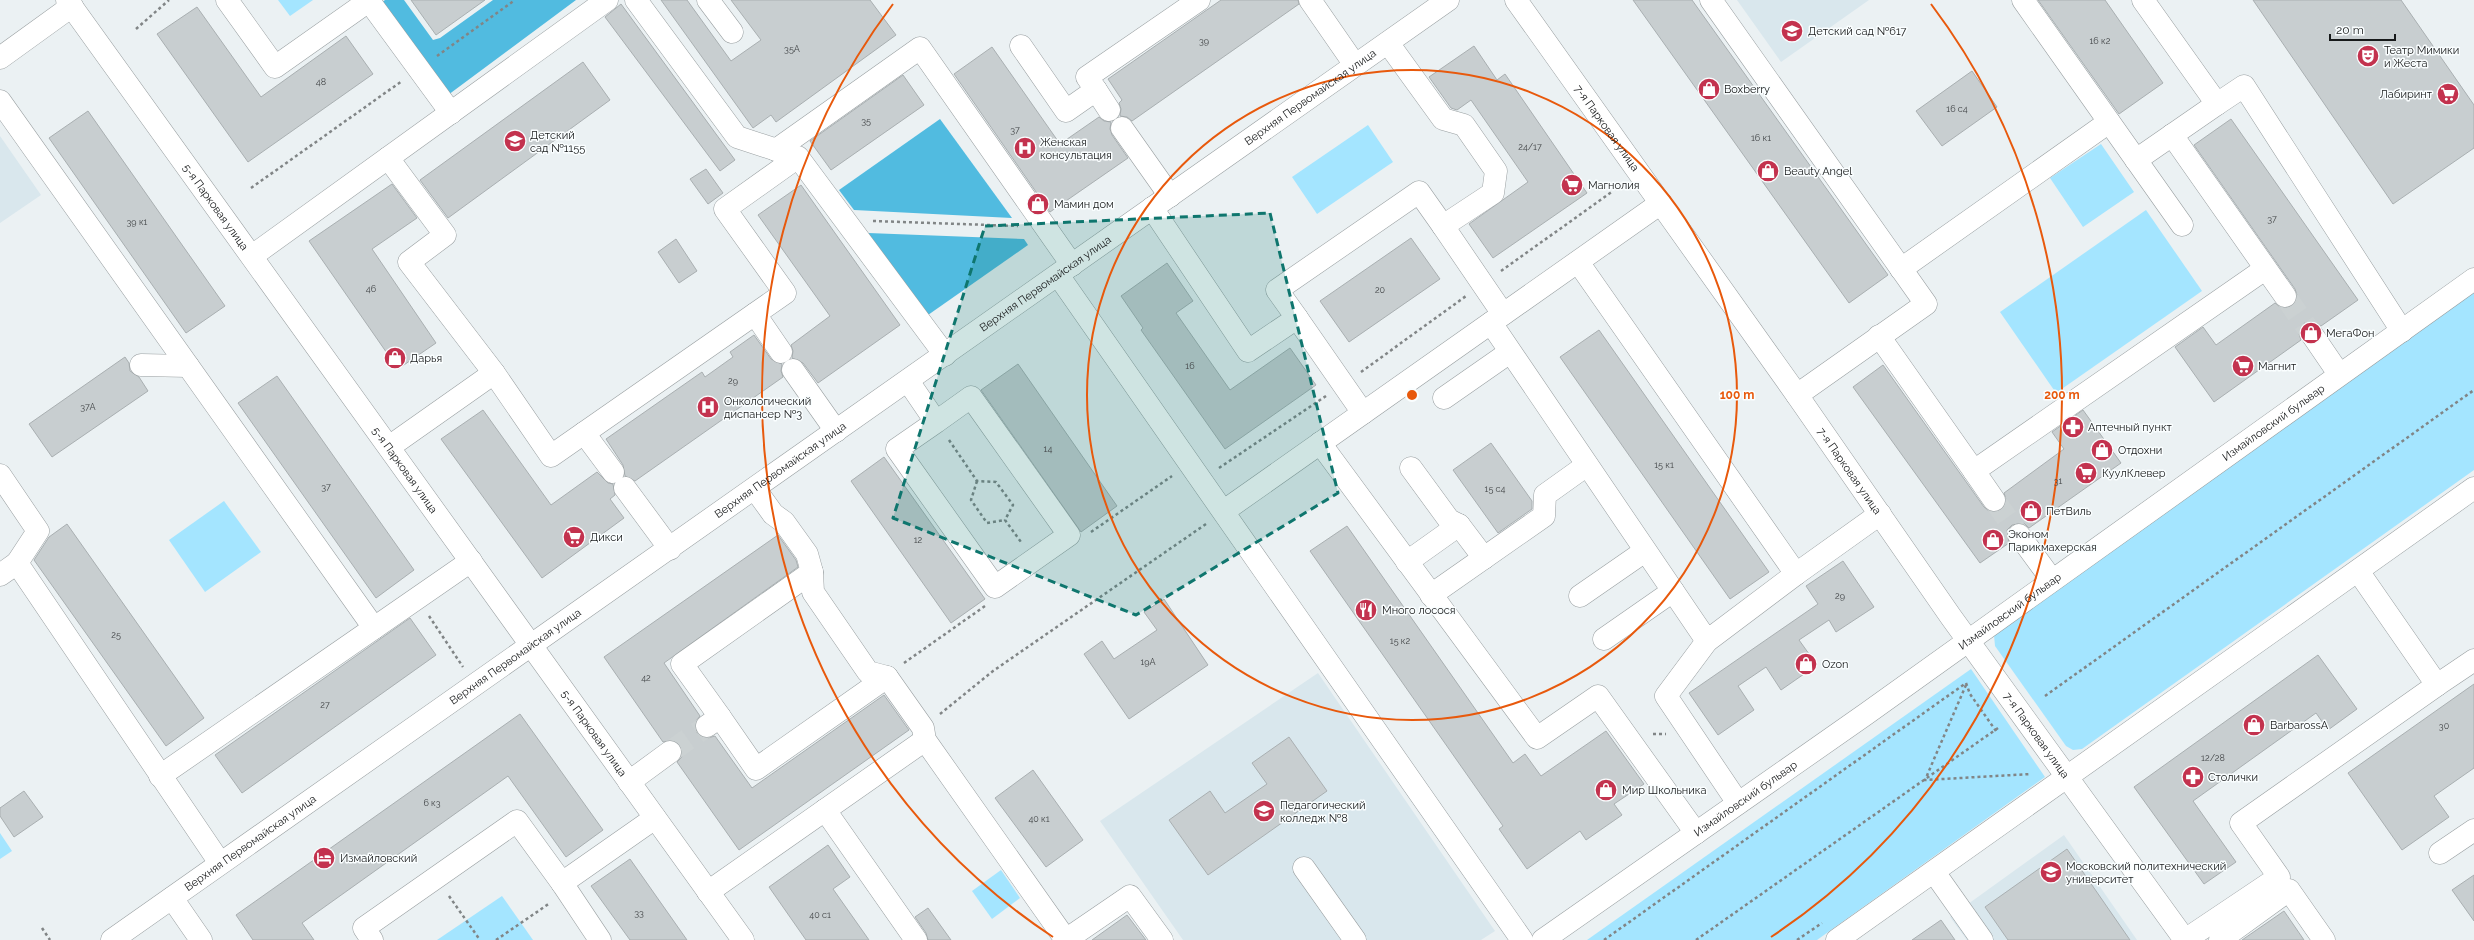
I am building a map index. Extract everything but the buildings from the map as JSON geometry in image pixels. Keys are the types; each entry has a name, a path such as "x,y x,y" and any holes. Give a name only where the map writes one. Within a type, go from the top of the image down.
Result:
{"street":[{"path":"227,0 275,67 369,0 451,112"},
{"path":"252,256 607,0"},
{"path":"636,0 737,137 798,157 945,356"},
{"path":"708,0 732,32"},
{"path":"1109,110 1087,77 1199,0"},
{"path":"1310,0 1355,65"},
{"name":"Верхняя Первомайская улица","path":"112,940 945,356 1448,0"},
{"name":"7-я Парковая улица","path":"1516,0 1797,395 1968,640 2185,940"},
{"path":"1711,0 1926,304 1797,395"},
{"path":"2023,0 2182,225"},
{"path":"2143,0 2217,104"},
{"path":"0,58 70,3"},
{"name":"5-я Парковая улица","path":"70,3 743,940"},
{"path":"1388,43 1443,119 1464,125 1496,171 1493,192 1443,226"},
{"path":"1020,46 1066,110 1096,90"},
{"path":"776,150 920,48 1045,227 1065,270 1202,480 1217,516 1522,940"},
{"path":"2136,160 2244,86 2402,331"},
{"path":"0,101 374,628"},
{"path":"1901,269 2109,122"},
{"path":"1122,128 1161,202 1248,351 1297,318"},
{"path":"2172,135 2285,296"},
{"path":"388,158 445,235 409,262 494,373 551,456 785,293 725,209 798,157"},
{"path":"1363,413 1277,290 1419,192 1483,284 1510,352 1707,642"},
{"path":"1217,516 1661,203"},
{"path":"1578,262 1796,574"},
{"path":"1974,471 2265,269"},
{"name":"Измайловский бульвар","path":"1543,940 1968,640 2474,279"},
{"path":"755,314 781,352"},
{"path":"2311,333 2340,374"},
{"path":"1879,336 1994,500"},
{"path":"1444,398 1510,352"},
{"path":"141,365 188,366"},
{"path":"793,370 836,431"},
{"path":"389,447 494,373"},
{"path":"908,381 936,422"},
{"path":"971,397 1072,539 1034,560 995,587 897,449 936,422 971,397"},
{"path":"584,433 670,549"},
{"path":"1320,443 1537,738 1598,696 1696,832"},
{"path":"1431,594 1544,516 1545,495 1587,464"},
{"path":"1411,468 1449,520 1459,524 1484,558"},
{"path":"0,475 38,531 8,569 160,776 220,863"},
{"path":"1837,940 2474,488"},
{"path":"754,489 773,514 784,522 807,554 812,572 813,592 868,672 887,677 924,734 1066,940 1130,896 1162,940"},
{"path":"1738,803 1666,696 1707,642 1796,574 1880,514"},
{"path":"1407,562 1459,524"},
{"path":"2019,535 2052,580"},
{"path":"1580,596 1645,550"},
{"path":"160,776 471,561"},
{"path":"2358,571 2437,685"},
{"path":"812,572 682,664 714,722 756,769 887,677"},
{"path":"1604,639 1673,591"},
{"path":"2185,940 2279,877 2241,823 2474,660"},
{"path":"708,892 825,810 924,734"},
{"path":"629,782 670,752"},
{"path":"825,810 916,940"},
{"path":"565,887 655,818"},
{"path":"372,940 364,928 517,821 565,887 600,940"},
{"path":"2440,853 2474,830"},
{"path":"1304,868 1355,940"},
{"path":"1934,872 1982,940"},
{"path":"2220,940 2289,890 2324,940"},
{"path":"172,898 201,940"}],"path":[{"path":"136,29 169,0"},
{"path":"251,188 514,0"},
{"path":"1202,480 1343,384 1613,192"},
{"path":"846,220 1045,227"},
{"path":"2045,696 2474,390"},
{"path":"936,422 977,481"},
{"path":"977,481 996,482 1009,499 1013,505 1005,520"},
{"path":"977,481 971,500 987,523 1005,520"},
{"path":"924,734 993,671 1217,516"},
{"path":"1005,520 1034,560"},
{"path":"417,599 466,670"},
{"path":"911,657 935,641"},
{"path":"1696,940 1997,730 1970,694 1966,683"},
{"path":"1925,780 1966,683"},
{"path":"1604,940 1966,683"},
{"path":"1626,734 1692,734"},
{"path":"1925,780 2031,774"},
{"path":"436,877 480,940"},
{"path":"496,940 565,887"},
{"path":"42,928 50,940"}],"highlighted area":[{"path":"1270,213 1338,493 1136,615 893,518 985,226"}],"shaded area":[{"path":"278,0 313,0 290,16"},
{"path":"385,0 404,0 433,40 440,38 493,0 576,0 448,95 381,3"},
{"name":"Детский сад №617","path":"1737,0 1869,0 1781,62"},
{"path":"940,119 1012,218 854,210 839,190"},
{"path":"1368,125 1393,162 1317,214 1292,177"},
{"path":"0,136 41,195 0,223"},
{"path":"2101,144 2134,192 2083,227 2050,178"},
{"path":"2146,210 2202,291 2056,393 2000,312"},
{"path":"868,233 1024,239 1028,245 928,315"},
{"path":"2474,289 2474,470 2082,749 2073,750 2066,746 1995,646 1994,635"},
{"path":"224,501 261,552 205,592 169,540"},
{"path":"1971,669 2045,777 1817,940 1587,940"},
{"name":"Педагогический колледж №8","path":"1318,673 1495,931 1481,940 1183,940 1100,821"},
{"path":"0,833 12,851 0,859"},
{"name":"Московский политехнический университет","path":"2064,835 2137,940 1967,940 1950,917"},
{"path":"1001,870 1020,898 992,919 972,891"},
{"path":"502,896 533,940 437,940"}],"tunnel":[{"path":"2285,296 2311,333"},
{"path":"1994,500 2019,535"},
{"path":"670,752 707,726"}],"place":[{"name":"Детский сад №617","path":"1792,31"},
{"name":"Театр Мимики и Жеста","path":"2368,56"},
{"name":"Boxberry","path":"1709,89"},
{"name":"Лабиринт","path":"2448,94"},
{"name":"Детский сад №1155","path":"515,141"},
{"name":"Женская консультация","path":"1025,148"},
{"name":"Beauty Angel","path":"1768,171"},
{"name":"Магнолия","path":"1572,185"},
{"name":"Мамин дом","path":"1038,204"},
{"name":"МегаФон","path":"2311,333"},
{"name":"Дарья","path":"395,358"},
{"name":"Магнит","path":"2243,366"},
{"name":"Онкологический диспансер №3","path":"708,407"},
{"name":"Аптечный пункт","path":"2073,427"},
{"name":"Отдохни","path":"2102,450"},
{"name":"КуулКлевер","path":"2086,473"},
{"name":"ПетВиль","path":"2031,511"},
{"name":"Дикси","path":"574,537"},
{"name":"Эконом Парикмахерская","path":"1993,540"},
{"name":"Много лосося","path":"1366,610"},
{"name":"Ozon","path":"1806,664"},
{"name":"BarbarossA","path":"2254,725"},
{"name":"Столички","path":"2193,777"},
{"name":"Мир Школьника","path":"1606,790"},
{"name":"Педагогический колледж №8","path":"1264,811"},
{"name":"Измайловский","path":"324,858"},
{"name":"Московский политехнический университет","path":"2051,872"}]}
